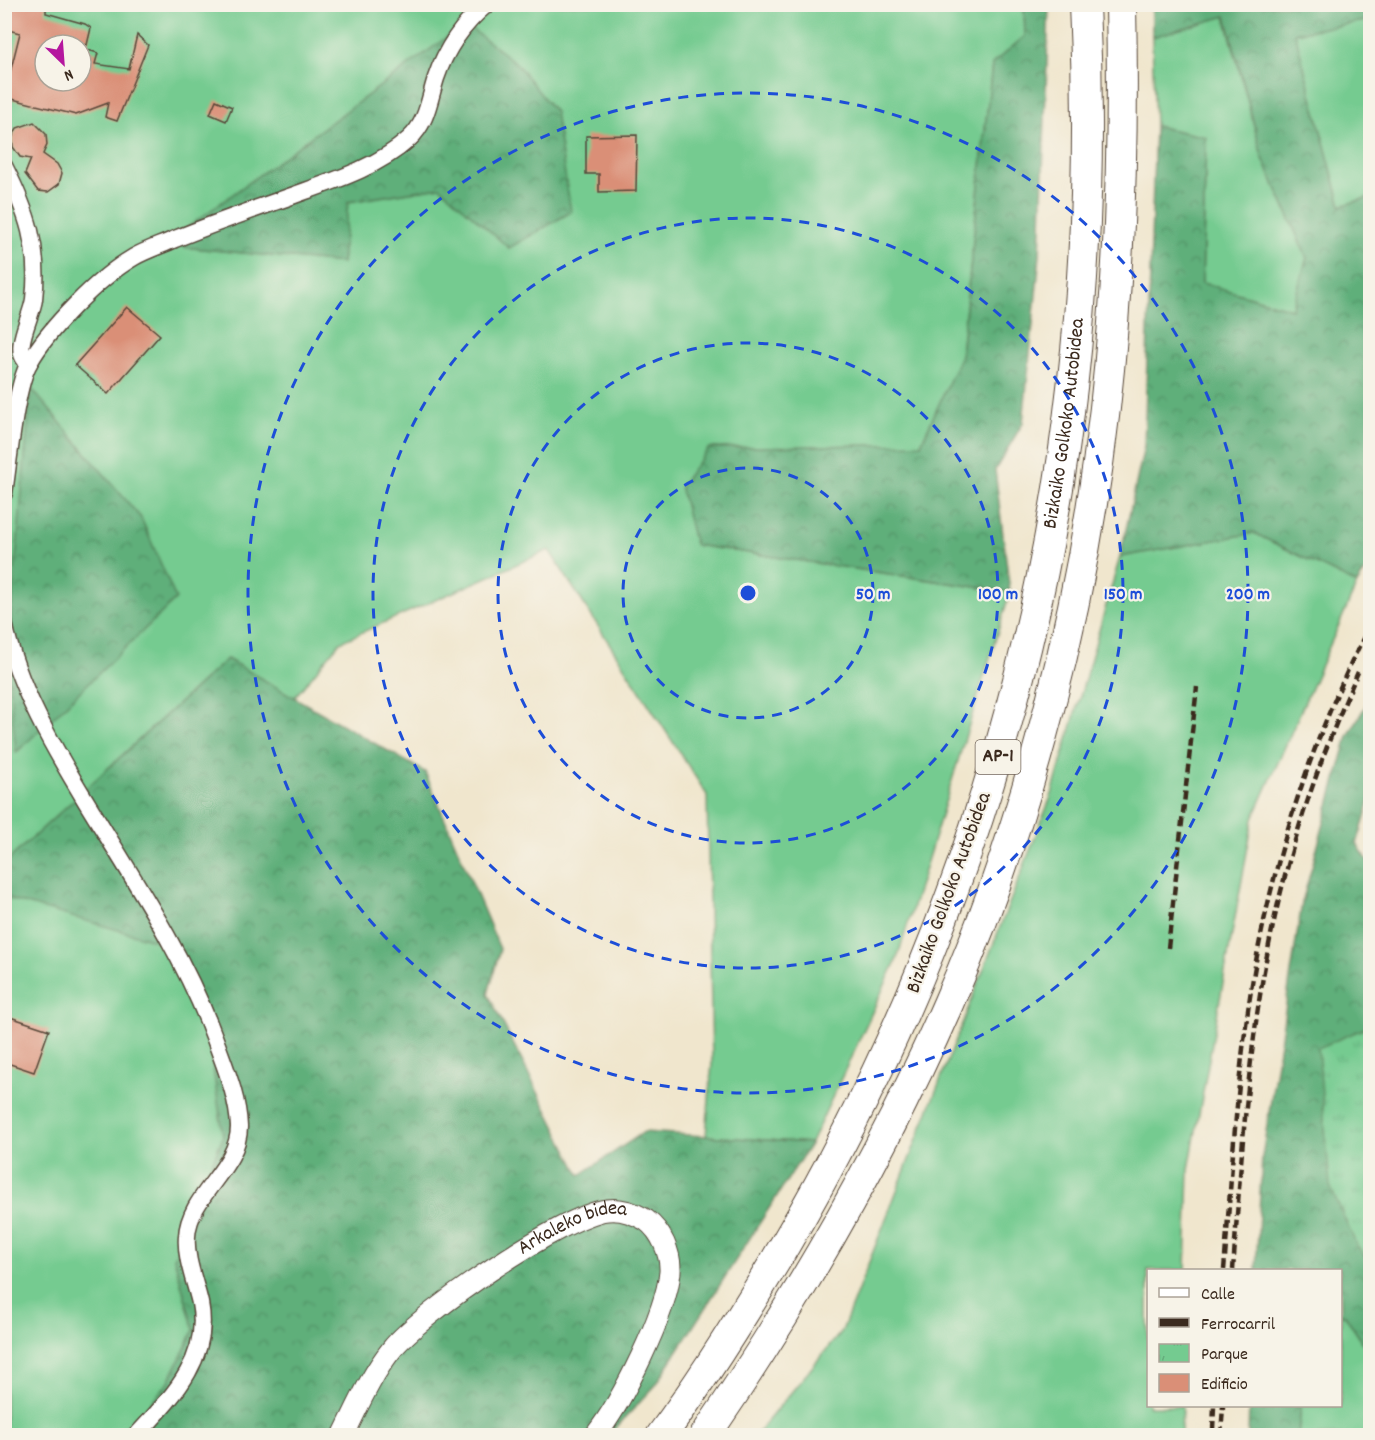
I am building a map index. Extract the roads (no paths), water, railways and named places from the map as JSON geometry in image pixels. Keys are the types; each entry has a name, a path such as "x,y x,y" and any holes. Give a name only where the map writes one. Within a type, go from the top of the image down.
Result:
{"highway":[{"name":"Bizkaiko Golkoko Autobidea","path":"661,1436 732,1335 842,1144 916,987 951,901 990,786 1041,581 1072,401 1086,229 1089,131 1084,4"},
{"name":"Bizkaiko Golkoko Autobidea","path":"705,1436 761,1351 818,1257 863,1177 919,1067 949,1003 988,904 1039,743 1066,636 1105,412 1121,218 1121,4"}],"street":[{"path":"4,493 17,412 29,363 65,316 87,293 135,256 226,219 357,171 410,139 421,124 429,107 436,78 452,44 468,21 487,4"},
{"path":"4,166 26,209 33,244 34,302 20,351 23,360 29,363"},
{"path":"4,622 10,650 51,741 185,966 203,1007 235,1099 238,1136 232,1152 192,1215 187,1234 187,1251 203,1323 201,1344 171,1397 136,1436"},
{"name":"Arkaleko bidea","path":"343,1436 371,1380 393,1348 442,1305 486,1274 572,1222 607,1210 625,1210 652,1225 668,1254 670,1272 662,1304 637,1365 605,1423 595,1436"}],"railway":[{"path":"1224,1269 1243,1046 1254,972 1273,882 1314,751 1331,708 1370,625"},
{"path":"1233,1269 1250,1066 1275,914 1311,792 1328,743 1358,672"},
{"path":"1168,948 1197,687"},
{"path":"1213,1430 1214,1407"},
{"path":"1221,1436 1223,1407"}]}
